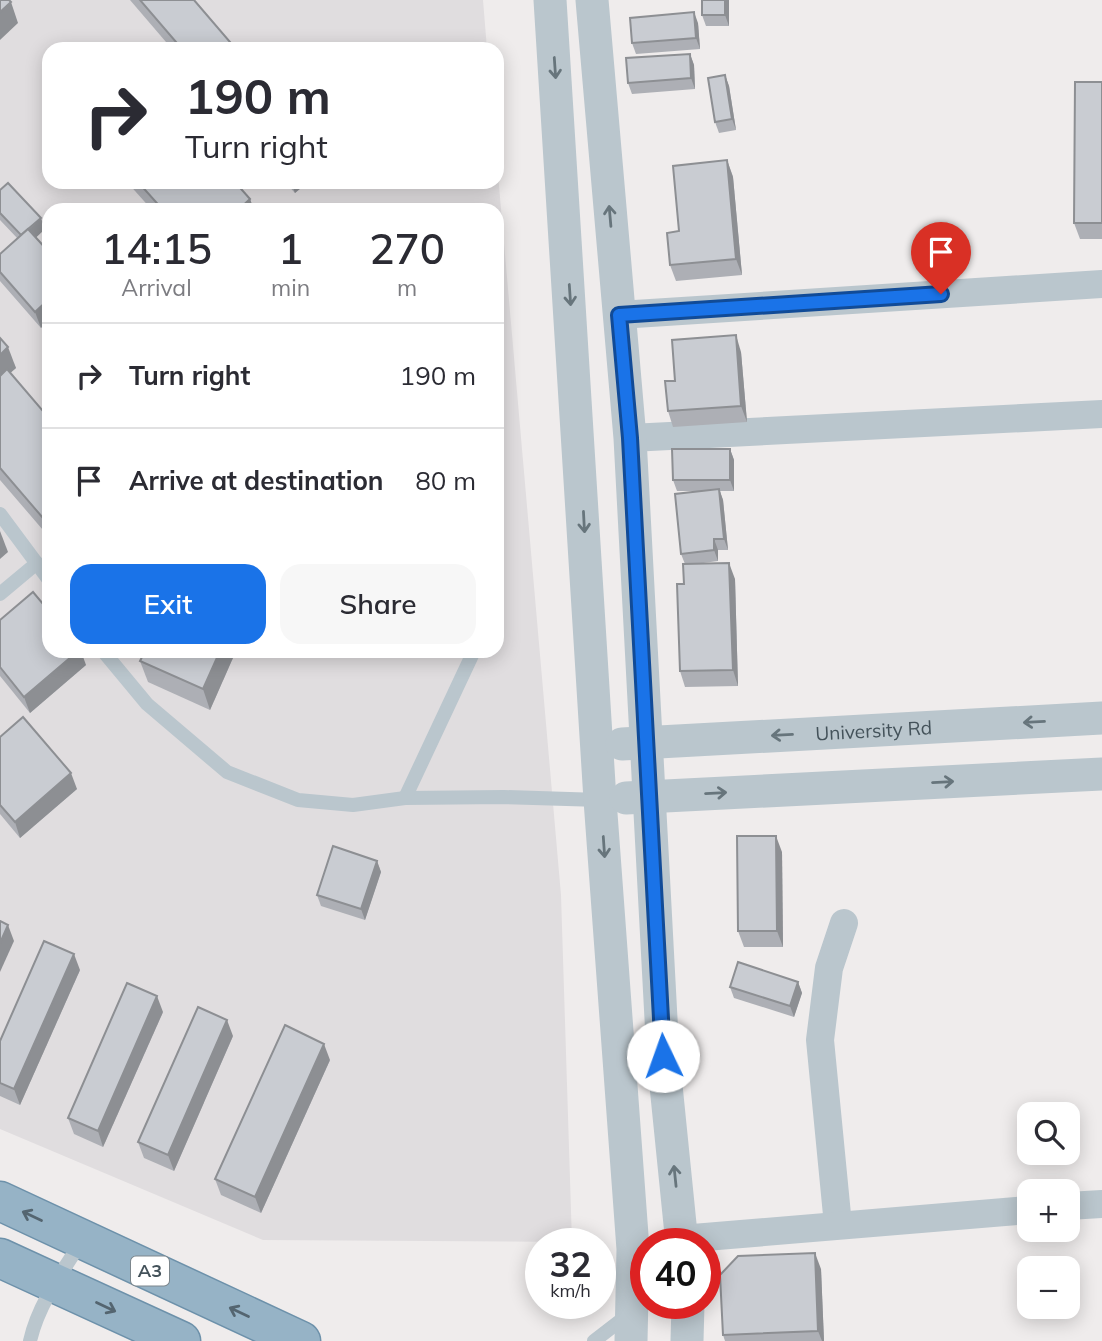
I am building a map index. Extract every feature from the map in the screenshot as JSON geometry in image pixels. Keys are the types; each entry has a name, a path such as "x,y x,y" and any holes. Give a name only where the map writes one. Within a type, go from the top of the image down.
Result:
{"highway":[{"name":"A3","path":"0,1201 301,1341"},
{"path":"0,1258 181,1341"}],"street":[{"path":"550,0 580,442 600,800 657,1228"},
{"path":"592,0 630,438 663,1056 659,1228"},
{"path":"619,315 1102,284"},
{"path":"580,442 1102,414"},
{"name":"University Rd","path":"598,746 1102,718"},
{"path":"600,800 1102,774"},
{"path":"838,1225 820,1040 829,968 844,923"},
{"path":"1080,1205 1102,1204"},
{"path":"721,1237 1017,1210"},
{"path":"687,1341 688,1319"}],"lane":[{"path":"0,514 42,570"},
{"path":"0,594 37,563"},
{"path":"109,658 148,704 227,772 298,800 353,805 405,798 600,800"},
{"path":"405,798 471,658"},
{"path":"30,1341 33,1328 55,1284 82,1240"},
{"path":"594,1341 632,1326"}],"shaded area":[{"path":"0,0 483,0 486,42 42,42 42,189 499,189 500,203 42,203 42,658 504,658 504,243 561,895 572,1228 525,1228 525,1242 263,1240 0,1129"}],"building":[{"path":"0,0 11,2 0,12"},
{"path":"140,0 194,0 230,42 176,42"},
{"path":"702,0 725,0 725,15 702,15"},
{"path":"694,12 696,38 632,43 630,18"},
{"path":"690,54 691,78 628,83 626,58"},
{"path":"725,75 732,119 715,122 708,78"},
{"path":"1075,82 1102,82 1102,223 1074,223"},
{"path":"727,160 736,259 670,265 667,233 679,231 673,166"},
{"path":"8,183 41,218 21,235 0,213 0,190"},
{"path":"144,189 241,189 250,199 246,203 157,203"},
{"path":"28,229 42,244 42,306 35,312 0,272 0,254"},
{"path":"736,335 741,406 668,411 665,381 675,381 672,340"},
{"path":"0,338 8,347 0,355"},
{"path":"7,369 42,410 42,517 0,468 0,376"},
{"path":"672,449 730,449 730,480 673,480"},
{"path":"719,489 724,539 714,539 714,550 681,554 675,494"},
{"path":"729,563 733,670 680,671 677,584 684,584 683,564"},
{"path":"33,592 42,603 42,658 70,658 24,697 0,667 0,620"},
{"path":"142,658 217,658 203,689 140,661"},
{"path":"23,717 71,773 15,822 0,805 0,737"},
{"path":"737,836 776,836 777,931 738,931"},
{"path":"333,846 377,861 361,909 317,895"},
{"path":"0,921 8,925 0,943"},
{"path":"44,941 74,954 14,1089 0,1083 0,1041"},
{"path":"738,962 798,982 790,1006 730,987"},
{"path":"127,983 157,996 98,1131 68,1118"},
{"path":"198,1007 227,1020 168,1155 138,1142"},
{"path":"285,1025 324,1044 255,1197 215,1179"},
{"path":"815,1253 818,1331 723,1335 721,1274 738,1256"}],"route":[{"path":"663,1056 630,438 619,315 941,294"}]}
